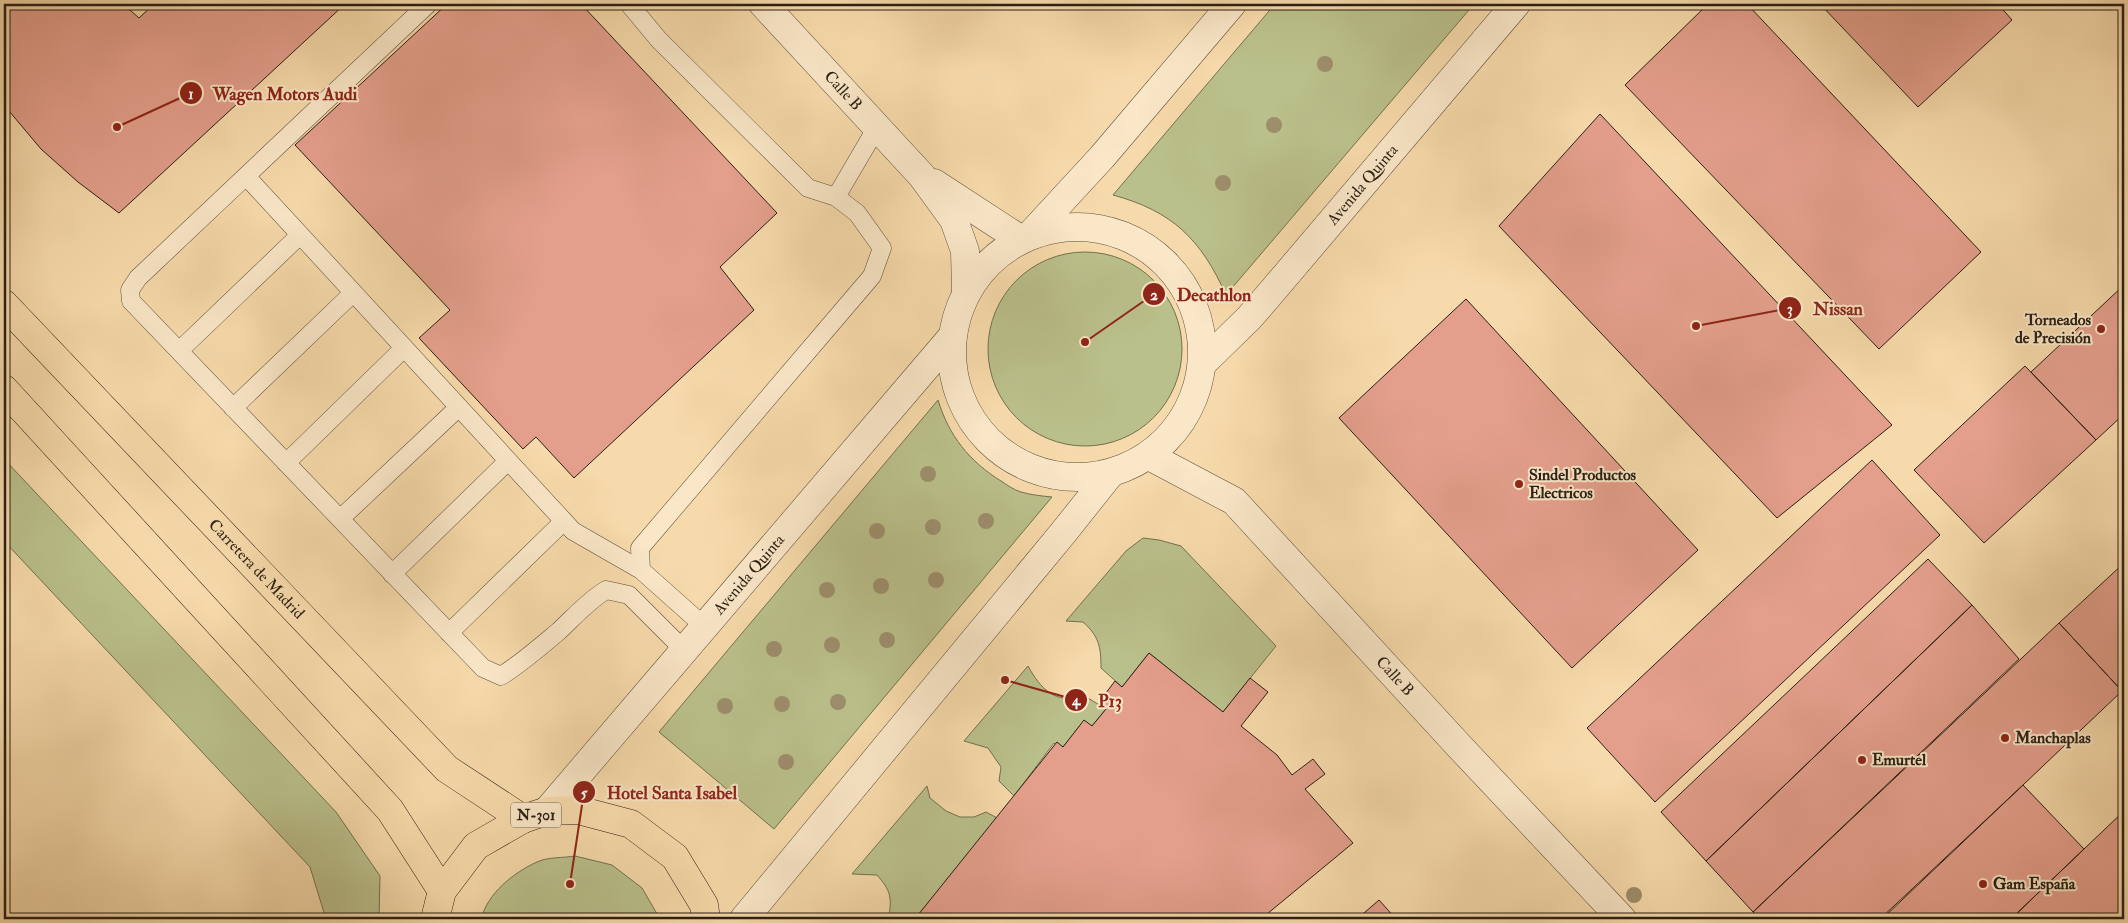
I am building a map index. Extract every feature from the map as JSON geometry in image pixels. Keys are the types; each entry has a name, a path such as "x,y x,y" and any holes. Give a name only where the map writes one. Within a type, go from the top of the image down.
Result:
{"main road":[{"name":"Carretera de Madrid","path":"4,304 447,769 535,815"},
{"path":"4,389 390,810 442,890"},
{"name":"N-301","path":"435,919 442,890 476,846 535,815 578,810 632,824 676,857 704,905 706,919"}],"street":[{"name":"Calle B","path":"763,4 922,176 954,220 965,251 966,292"},
{"path":"1025,237 1102,157 1232,4"},
{"name":"Avenida Quinta","path":"1204,362 1264,301 1516,4"},
{"name":"Calle B","path":"922,176 1025,237"},
{"path":"1073,226 1115,231 1153,251 1182,281 1200,320 1204,362 1195,399 1186,415 1176,431 1149,456 1110,474 1061,477 1015,462 977,430 955,387 951,338 966,292 983,267 1005,248 1025,237 1073,226"},
{"name":"Avenida Quinta","path":"535,815 705,627 951,338"},
{"name":"Calle B","path":"1149,456 1234,501 1459,746 1622,919"},
{"path":"744,919 1057,541 1110,474"}],"lane":[{"path":"428,4 138,278 130,290 131,301 483,668 501,676 524,661 560,630 590,600 606,590 629,595 684,650"},
{"path":"628,4 659,40 808,188 836,196 856,213 882,248 872,276 640,548 641,570"},
{"path":"836,196 877,127"},
{"path":"246,176 573,531 641,570 705,627"},
{"path":"179,352 300,235"},
{"path":"233,408 353,293"},
{"path":"286,463 404,348"},
{"path":"340,519 458,407"},
{"path":"392,574 508,461"},
{"path":"449,633 564,521"}],"green space":[{"path":"1275,4 1474,4 1226,295 1206,258 1182,230 1152,210 1113,195"},
{"path":"1075,252 1095,252 1131,263 1154,280 1166,295 1175,312 1182,339 1182,359 1175,386 1166,403 1154,418 1139,430 1122,439 1095,446 1075,446 1039,435 1023,424 1010,411 999,395 992,377 988,359 988,339 999,303 1010,287 1023,274 1039,263 1057,256"},
{"path":"938,400 954,436 979,465 1016,490 1052,497 774,829 659,732"},
{"path":"4,459 336,812 380,876 379,919 326,919 310,867 4,541"},
{"path":"1143,538 1181,546 1276,646 1223,712 1149,653 1122,687 1101,668 1098,642 1093,632 1083,622 1066,621 1126,551"},
{"path":"1028,666 1038,681 1050,693 1065,698 1083,695 1106,709 1092,726 1082,723 1063,747 1054,743 1014,796 999,781 1001,767 988,748 964,741"},
{"path":"927,786 930,798 946,811 960,817 974,817 986,812 997,818 918,915 923,919 892,919 889,916 889,894 877,875 852,874"},
{"path":"575,856 612,865 642,888 660,919 481,919 495,892 519,872 541,860"}],"building":[{"path":"4,4 123,4 139,18 154,4 345,4 119,213 78,182 41,149 4,105"},
{"path":"447,4 581,4 777,213 720,267 754,310 574,478 536,437 523,449 419,338 450,310 295,145"},
{"path":"1708,4 1747,4 1981,252 1879,349 1625,85"},
{"path":"1820,4 1998,4 2012,20 1918,107"},
{"path":"1600,114 1892,425 1777,518 1499,226"},
{"name":"Torneados de Precisión","path":"2124,285 2124,414 2096,440 2031,372"},
{"name":"Sindel Productos Electricos","path":"1466,299 1698,550 1572,668 1339,418"},
{"path":"2025,366 2096,440 1984,543 1914,470"},
{"path":"1872,460 1940,535 1655,802 1587,728"},
{"path":"1928,559 1972,605 1706,861 1661,812"},
{"path":"2124,563 2124,688 2122,691 2059,623"},
{"name":"Emurtel","path":"1972,605 2019,659 1753,912 1706,861"},
{"name":"Manchaplas","path":"2059,623 2122,691 2023,785 1880,919 1760,919 1753,912"},
{"path":"1149,653 1223,712 1250,678 1268,692 1241,726 1277,755 1292,775 1313,759 1325,774 1305,789 1353,843 1261,919 923,919 918,915 1057,742 1063,747 1084,720 1092,726 1106,709 1099,702 1115,681 1122,687"},
{"name":"Gam España","path":"2023,785 2084,849 2011,919 1882,919"},
{"path":"2124,811 2124,919 2011,919 2084,849"},
{"path":"1379,900 1396,919 1357,919"}],"place":[{"name":"Wagen Motors Audi","path":"117,127"},
{"name":"Nissan","path":"1696,326"},
{"name":"Torneados de Precisión","path":"2101,329"},
{"name":"Decathlon","path":"1085,342"},
{"name":"Sindel Productos Electricos","path":"1519,484"},
{"name":"P13","path":"1005,680"},
{"name":"Manchaplas","path":"2005,738"},
{"name":"Emurtel","path":"1862,760"},
{"name":"Hotel Santa Isabel","path":"570,884"},
{"name":"Gam España","path":"1983,884"}]}
